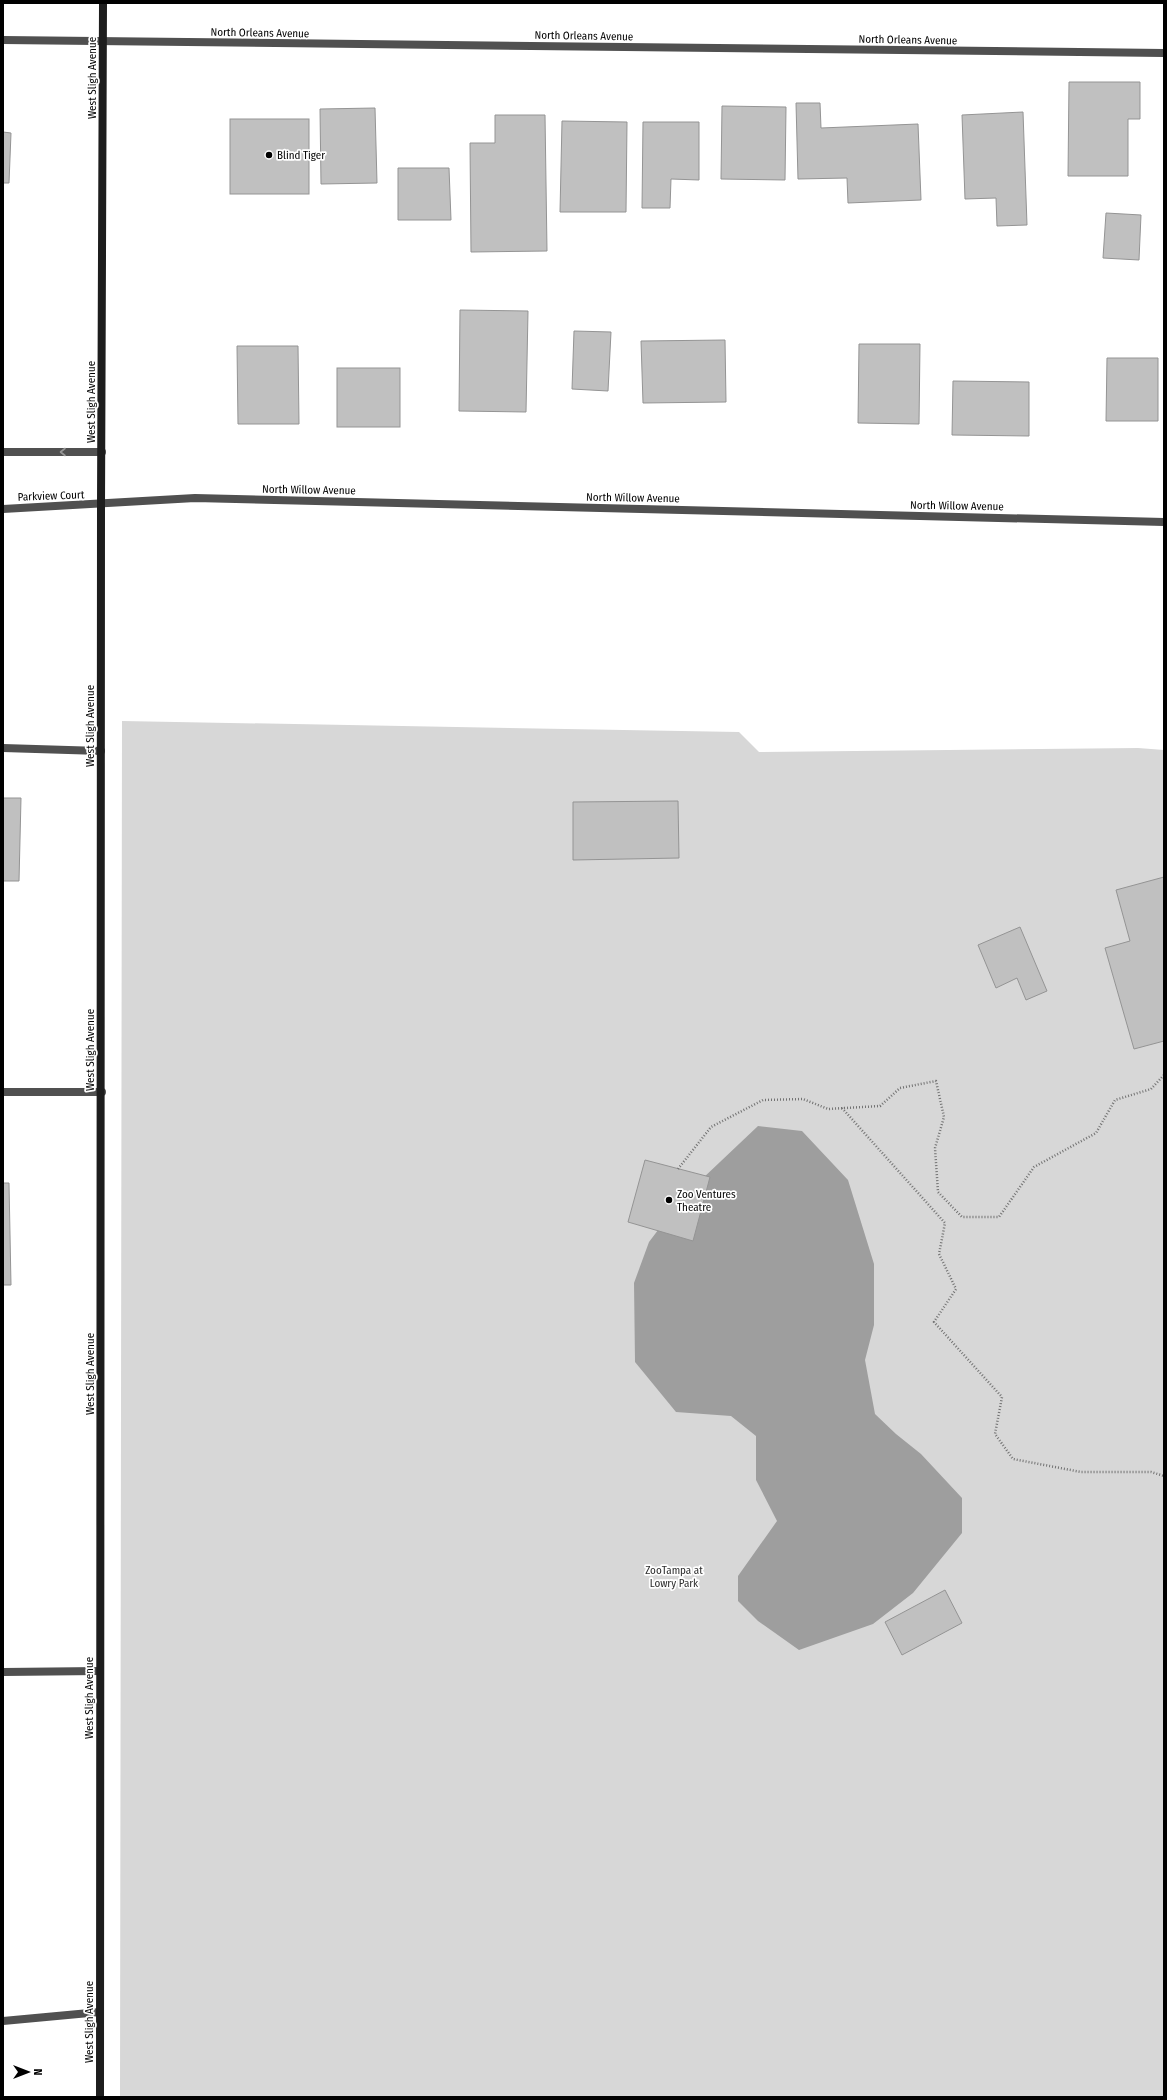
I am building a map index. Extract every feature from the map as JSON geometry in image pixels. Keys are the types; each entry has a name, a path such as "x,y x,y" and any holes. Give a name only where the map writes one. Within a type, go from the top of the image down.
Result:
{"main road":[{"name":"West Sligh Avenue","path":"100,2097 102,1092 101,505 103,3"}],"street":[{"name":"North Orleans Avenue","path":"3,40 1164,53"},
{"path":"3,452 102,452"},
{"name":"North Willow Avenue","path":"101,505 195,498 1164,522"},
{"name":"Parkview Court","path":"3,509 101,505"},
{"path":"3,748 101,751"},
{"path":"3,1092 102,1092"},
{"path":"3,1672 100,1670"},
{"path":"3,2021 100,2012"}],"path":[{"path":"678,1168 711,1127 763,1100 803,1099 828,1109 880,1106 900,1088 936,1080 944,1117 935,1148 938,1192 962,1218 999,1218 1034,1168 1096,1133 1116,1100 1151,1089 1164,1075"},
{"path":"842,1108 945,1223 939,1254 956,1289 934,1322 1002,1397 995,1434 1013,1459 1081,1472 1151,1472 1164,1476"}],"green space":[{"name":"ZooTampa at Lowry Park","path":"122,721 739,732 759,752 1138,748 1164,750 1164,2097 120,2097"}],"shaded area":[{"path":"758,1126 802,1131 848,1180 874,1264 874,1325 865,1360 875,1414 896,1434 921,1454 962,1498 962,1533 913,1593 873,1624 799,1650 758,1621 738,1601 738,1576 777,1521 756,1480 756,1436 731,1416 676,1412 635,1362 634,1283 649,1242 683,1197"}],"building":[{"path":"1069,82 1140,82 1140,119 1128,119 1128,176 1068,176"},
{"path":"796,103 820,103 821,128 918,124 921,200 848,203 847,178 798,179"},
{"path":"722,106 786,107 785,180 721,179"},
{"path":"375,108 377,183 321,184 320,109"},
{"path":"1023,112 1027,225 997,226 996,198 965,199 962,115"},
{"path":"495,115 545,115 547,251 471,252 470,143 495,143"},
{"path":"230,119 309,119 309,194 230,194"},
{"path":"562,121 627,122 626,212 560,212"},
{"path":"643,122 699,122 699,180 671,179 670,208 642,208"},
{"path":"3,132 11,133 9,183 3,183"},
{"path":"398,168 449,168 451,220 398,220"},
{"path":"1106,213 1141,215 1139,260 1103,258"},
{"path":"460,310 528,311 526,412 459,411"},
{"path":"574,331 611,332 608,391 572,389"},
{"path":"725,340 726,402 643,403 641,341"},
{"path":"859,344 920,344 919,424 858,423"},
{"path":"237,346 298,346 299,424 238,424"},
{"path":"1107,358 1158,358 1158,421 1106,421"},
{"path":"337,368 400,368 400,427 337,427"},
{"path":"953,381 1029,382 1029,436 952,435"},
{"path":"3,798 21,798 19,881 3,881"},
{"path":"678,801 679,858 573,860 573,802"},
{"path":"1164,877 1164,1041 1134,1049 1105,948 1130,941 1116,890"},
{"path":"1020,927 1047,991 1026,1000 1017,978 996,988 978,945"},
{"name":"Zoo Ventures Theatre","path":"645,1160 710,1177 693,1241 628,1222"},
{"path":"3,1183 9,1183 11,1285 3,1285"},
{"path":"945,1590 962,1623 902,1655 885,1622"}],"place":[{"name":"Blind Tiger","path":"269,155"},
{"name":"Zoo Ventures Theatre","path":"669,1200"}]}
